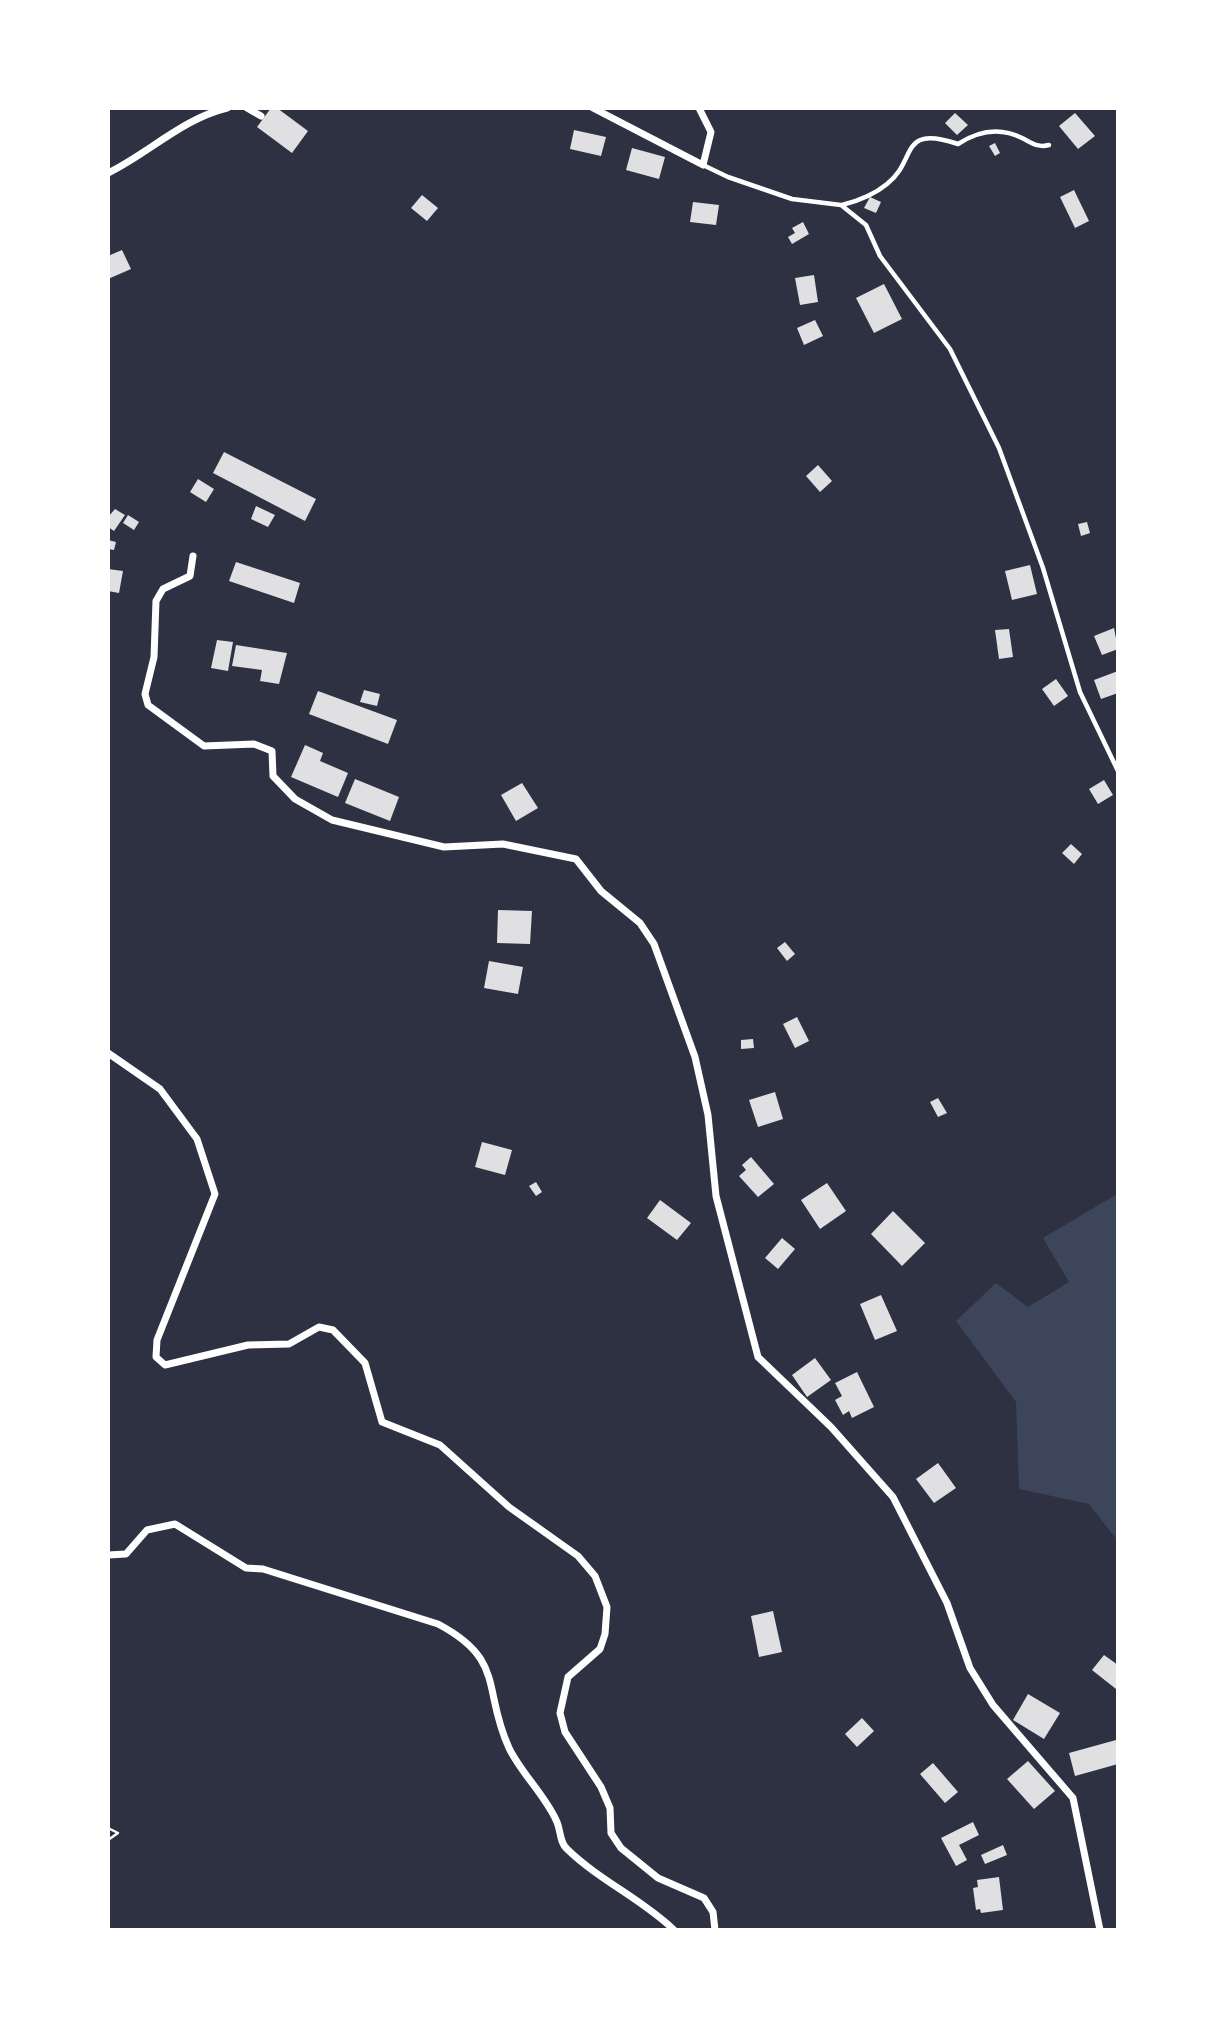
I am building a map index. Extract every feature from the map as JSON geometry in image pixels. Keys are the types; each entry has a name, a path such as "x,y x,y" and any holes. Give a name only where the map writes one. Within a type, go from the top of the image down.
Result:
{"street":[{"path":"108,173 159,145 180,128 211,112 227,108"},
{"path":"247,108 261,116"},
{"path":"593,108 703,165 710,132 699,108"},
{"path":"193,556 190,576 163,589 156,601 154,657 145,694 148,705 204,746 254,744 272,751 273,776 295,799 332,820 444,847 503,844 576,859 601,891 640,923 654,944 695,1057 708,1115 716,1196 758,1357 831,1427 893,1497 947,1603 970,1668 993,1704 1073,1798 1100,1930"},
{"path":"108,1053 160,1089 197,1139 215,1194 157,1339 156,1357 165,1365 248,1345 289,1344 319,1327 333,1330 365,1363 382,1422 440,1445 509,1507 578,1556 595,1576 607,1607 605,1634 600,1649 568,1677 559,1713 565,1732 601,1787 611,1808 611,1833 621,1848 658,1878 704,1898 713,1912 715,1930"},
{"path":"108,1555 126,1555 146,1530 175,1524 246,1568 263,1569 438,1624 460,1635 482,1657 509,1747 557,1821 564,1847 609,1884 656,1912 674,1930"}],"lane":[{"path":"703,165 728,177 792,199 841,205 860,200 888,184 909,147 924,139 937,137 958,144 977,133 996,131 1018,136 1039,146 1049,145"},
{"path":"841,205 866,225 880,256 950,349 999,448 1042,568 1080,692 1118,771"}],"path":[{"path":"108,1828 118,1833 108,1840"}],"shaded area":[{"path":"1117,1194 1117,1540 1089,1504 1019,1489 1016,1402 956,1321 996,1283 1028,1307 1069,1282 1043,1238"}],"building":[{"path":"271,108 277,108 308,131 292,153 257,127"},
{"path":"955,113 968,125 957,135 945,123"},
{"path":"1075,113 1095,136 1078,149 1059,126"},
{"path":"574,130 606,137 601,156 570,149"},
{"path":"995,143 1000,153 995,156 989,146"},
{"path":"632,148 665,157 659,179 626,170"},
{"path":"1074,190 1089,221 1075,228 1060,197"},
{"path":"422,195 438,208 427,221 411,208"},
{"path":"870,197 881,202 876,213 864,208"},
{"path":"693,202 719,205 716,225 690,222"},
{"path":"803,222 809,234 792,244 788,237 795,233 792,228"},
{"path":"122,250 131,269 108,279 108,256"},
{"path":"814,275 818,302 800,305 795,278"},
{"path":"884,284 902,319 874,333 856,298"},
{"path":"815,320 823,336 804,345 797,328"},
{"path":"224,452 316,499 305,521 213,473"},
{"path":"818,465 832,481 820,492 806,476"},
{"path":"198,479 214,489 206,502 190,492"},
{"path":"256,506 275,515 268,527 251,519"},
{"path":"115,509 125,515 114,531 108,527 108,517"},
{"path":"128,515 139,522 134,530 123,523"},
{"path":"1087,522 1090,533 1081,536 1078,524"},
{"path":"108,540 116,542 114,550 108,549"},
{"path":"236,562 300,583 294,603 229,581"},
{"path":"1030,565 1037,594 1012,600 1005,571"},
{"path":"108,569 123,571 119,593 108,591"},
{"path":"1114,628 1118,649 1102,655 1094,636"},
{"path":"1009,629 1013,657 999,659 995,630"},
{"path":"217,640 233,642 228,671 211,668"},
{"path":"236,645 287,653 279,684 260,681 262,670 232,666"},
{"path":"1118,671 1118,693 1101,699 1094,680"},
{"path":"1056,679 1068,696 1054,706 1042,689"},
{"path":"364,690 380,694 377,706 360,702"},
{"path":"318,691 397,720 388,744 309,714"},
{"path":"305,745 323,753 320,761 348,773 338,797 291,777"},
{"path":"355,779 399,797 390,821 345,803"},
{"path":"1104,780 1113,795 1098,804 1089,789"},
{"path":"522,783 538,808 516,821 501,795"},
{"path":"1071,844 1082,854 1074,864 1062,853"},
{"path":"498,910 532,911 530,944 497,943"},
{"path":"785,942 795,954 787,961 777,948"},
{"path":"489,961 523,967 518,994 484,988"},
{"path":"797,1017 809,1041 795,1048 783,1024"},
{"path":"753,1039 754,1048 741,1049 741,1040"},
{"path":"775,1092 783,1119 758,1127 749,1100"},
{"path":"938,1098 947,1113 938,1117 930,1102"},
{"path":"482,1142 512,1150 505,1175 475,1167"},
{"path":"751,1157 774,1184 758,1197 739,1176 746,1170 742,1165"},
{"path":"536,1182 542,1192 536,1196 529,1186"},
{"path":"827,1183 846,1211 820,1229 801,1200"},
{"path":"660,1200 691,1223 677,1240 647,1218"},
{"path":"893,1211 925,1243 902,1266 871,1234"},
{"path":"782,1238 795,1249 778,1269 765,1258"},
{"path":"881,1295 897,1331 875,1340 860,1304"},
{"path":"815,1358 831,1380 807,1397 792,1375"},
{"path":"857,1372 874,1407 852,1418 849,1411 843,1415 835,1400 842,1396 835,1383"},
{"path":"938,1463 956,1488 934,1503 916,1479"},
{"path":"773,1611 782,1652 759,1657 751,1616"},
{"path":"1104,1655 1118,1665 1116,1689 1092,1670"},
{"path":"1028,1694 1060,1713 1044,1739 1013,1720"},
{"path":"862,1718 874,1731 857,1747 845,1734"},
{"path":"1116,1740 1118,1764 1075,1776 1069,1753"},
{"path":"1028,1761 1055,1791 1034,1809 1007,1779"},
{"path":"933,1763 958,1792 945,1803 920,1774"},
{"path":"973,1822 979,1835 959,1845 967,1860 956,1866 941,1838"},
{"path":"1003,1845 1007,1855 985,1864 981,1855"},
{"path":"999,1877 1003,1910 981,1913 980,1909 976,1910 973,1888 978,1887 977,1880"}]}
